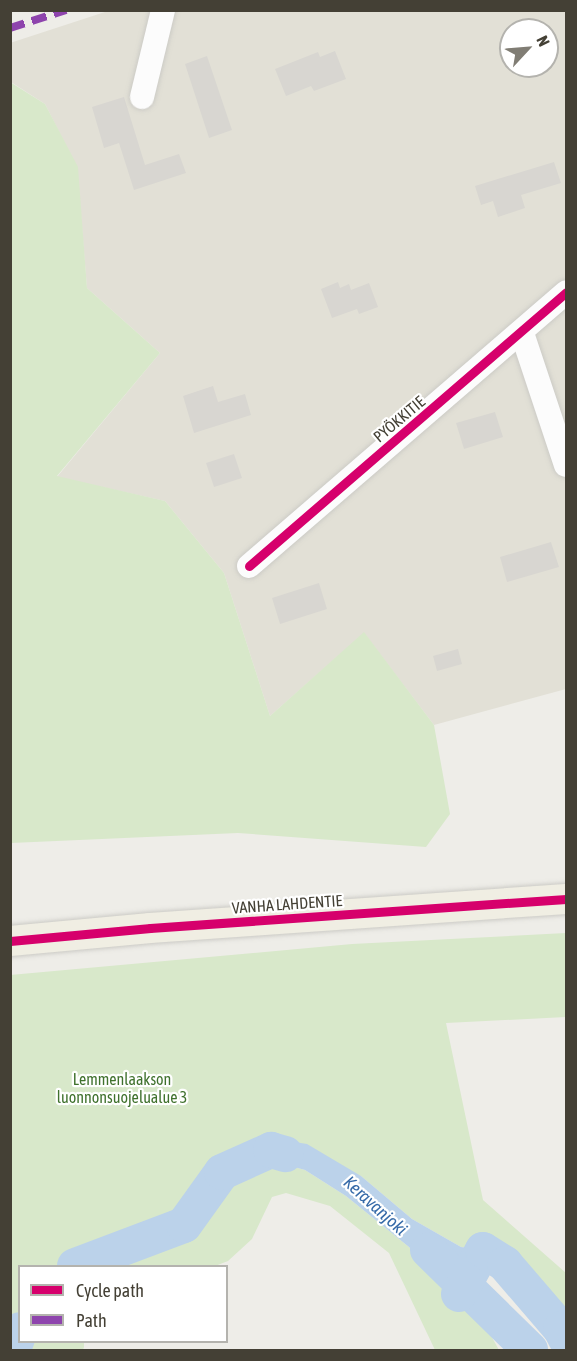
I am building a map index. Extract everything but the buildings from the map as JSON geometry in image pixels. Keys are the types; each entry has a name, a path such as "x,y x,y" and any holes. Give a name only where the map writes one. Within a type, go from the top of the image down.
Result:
{"main road":[{"name":"VANHA LAHDENTIE","path":"10,941 162,927 567,899"}],"street":[{"path":"142,97 163,10"},
{"name":"PYÖKKITIE","path":"249,566 567,292"},
{"path":"522,333 567,465"}],"shaded area":[{"path":"108,11 566,11 566,689 434,725 364,633 270,716 224,573 165,501 57,477 160,353 87,288 77,167 45,104 11,82 10,43"}],"green space":[{"path":"10,82 45,104 78,167 87,288 160,353 57,476 165,501 224,573 270,716 364,632 434,725 450,814 426,847 238,833 11,843"},
{"name":"Lemmenlaakson luonnonsuojelualue 3","path":"566,933 566,1017 446,1023 483,1200 566,1273 566,1339 561,1329 504,1264 483,1250 461,1247 412,1219 361,1176 276,1162 305,1170 346,1196 409,1247 489,1332 499,1350 435,1350 389,1253 330,1206 286,1193 272,1197 252,1239 228,1261 218,1265 18,1265 18,1343 84,1343 84,1347 83,1350 11,1350 10,975 352,944"}],"water":[{"path":"264,1137 307,1144 361,1176 412,1219 461,1247 483,1250 456,1298 409,1247 346,1196 305,1170 276,1162 246,1173 232,1156"}],"waterway":[{"name":"Keravanjoki","path":"78,1265 184,1225 222,1172 271,1150 285,1154"},
{"name":"Keravanjoki","path":"428,1250 530,1350"},
{"path":"459,1294 483,1250 505,1264 561,1329 566,1339"},
{"name":"Keravanjoki","path":"13,1350 18,1336"}],"marked path":[{"path":"10,28 66,10"}],"cycle path":[{"path":"249,566 566,292"},
{"path":"10,941 150,928 566,899"}]}
